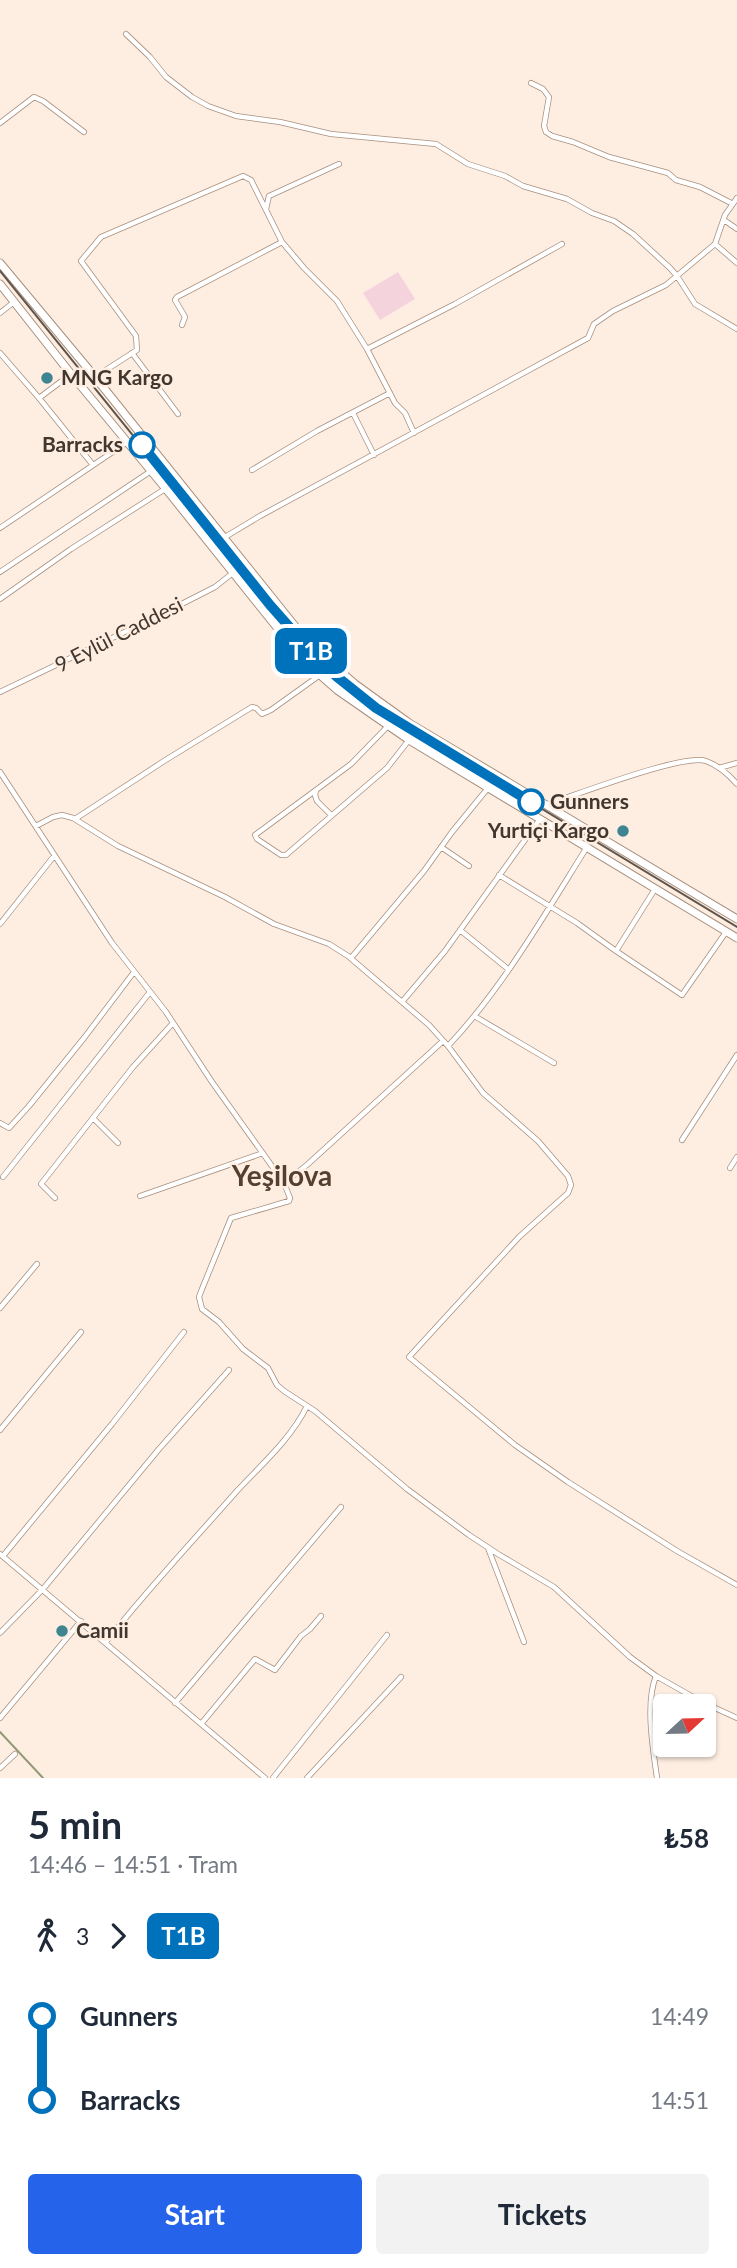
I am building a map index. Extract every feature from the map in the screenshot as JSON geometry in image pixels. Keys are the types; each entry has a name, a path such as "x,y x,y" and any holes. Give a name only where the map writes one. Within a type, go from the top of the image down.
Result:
{"main road":[{"path":"0,263 302,635 355,684 410,723 737,919"},
{"path":"0,284 295,650 320,675 354,703 409,740 737,937"}],"street":[{"path":"126,34 166,77 200,102 236,116 289,124 317,132 436,144 468,164 496,172 523,186 567,199 614,221 633,234 677,276 695,304 737,329"},
{"path":"225,537 588,338 594,324 613,311 666,285 715,244 735,201 676,180 668,173 609,157 552,136 546,132 544,126 549,97 543,89 531,83"},
{"path":"0,123 34,97 84,132"},
{"path":"266,210 269,196 339,164"},
{"path":"95,377 137,350 136,336 81,261 101,237 243,176 250,180 282,242 338,301 395,403 405,413 414,433"},
{"path":"724,220 737,229"},
{"path":"182,325 185,317 175,300 177,297 282,242"},
{"path":"367,349 562,244"},
{"path":"715,244 737,263"},
{"path":"0,313 15,302"},
{"path":"0,353 93,465"},
{"path":"132,353 178,414"},
{"path":"39,398 71,374"},
{"path":"252,470 317,431 390,393"},
{"path":"353,413 374,455"},
{"path":"0,528 126,443"},
{"path":"0,572 151,471"},
{"path":"0,599 166,488"},
{"name":"9 Eylül Caddesi","path":"0,692 215,587 234,572"},
{"path":"75,819 253,707 262,713 271,710 320,675"},
{"path":"388,726 351,765 272,824 258,831 255,835 257,839 281,855 286,855 387,768 409,740"},
{"path":"548,804 671,764 697,760 706,761 718,768 737,784"},
{"path":"718,768 737,763"},
{"path":"0,772 112,943 173,1023 284,1183 290,1198 289,1201 231,1218 202,1289 199,1305 243,1349 268,1368 277,1385 307,1406 407,1489 488,1548 554,1587 630,1657 702,1702 737,1718"},
{"path":"351,958 424,871 488,788"},
{"path":"316,790 314,795 317,801 331,815"},
{"path":"36,826 62,815 75,819 118,846 225,897 274,924 329,944 351,958 429,1026 448,1046 483,1093 538,1141 568,1176 571,1185 568,1193 519,1237 409,1357 515,1445 568,1482 737,1585"},
{"path":"402,1002 460,930 540,819"},
{"path":"441,847 469,866"},
{"path":"448,1046 476,1017 587,847"},
{"path":"0,924 54,856"},
{"path":"499,875 682,995 726,931"},
{"path":"616,951 656,888"},
{"path":"460,930 508,969"},
{"path":"0,1123 9,1128 29,1106 134,972"},
{"path":"3,1177 150,992"},
{"path":"476,1017 554,1063"},
{"path":"55,1198 41,1184 133,1068 173,1023"},
{"path":"284,1183 443,1041"},
{"path":"682,1140 737,1055"},
{"path":"93,1118 118,1143"},
{"path":"140,1196 263,1153"},
{"path":"730,1168 737,1157"},
{"path":"0,1308 37,1264"},
{"path":"0,1430 81,1332"},
{"path":"184,1332 112,1424 1,1555 265,1778"},
{"path":"0,1633 43,1589 159,1449 229,1370"},
{"path":"106,1642 157,1581 273,1453 301,1419 307,1406"},
{"path":"175,1703 341,1507"},
{"path":"488,1548 524,1642"},
{"path":"201,1724 255,1659 275,1670 301,1636 321,1616"},
{"path":"0,1718 81,1621"},
{"path":"273,1778 387,1635"},
{"path":"656,1675 652,1687 651,1714 657,1778"},
{"path":"307,1778 401,1677"},
{"path":"0,1768 15,1754"}],"shaded area":[{"path":"398,272 415,299 380,320 363,293"}],"waterway":[{"path":"0,1732 43,1778"}],"tram line":[{"path":"0,271 270,605 344,681 395,720 737,927"},
{"name":"T1B","path":"142,445 270,605 336,676 376,708 531,802"}],"place":[{"name":"MNG Kargo","path":"47,378"},
{"name":"Barracks","path":"142,445"},
{"name":"Gunners","path":"531,802"},
{"name":"Yurtiçi Kargo","path":"623,831"},
{"name":"Camii","path":"62,1631"}],"district":[{"name":"Yeşilova","path":"282,1176"}]}
